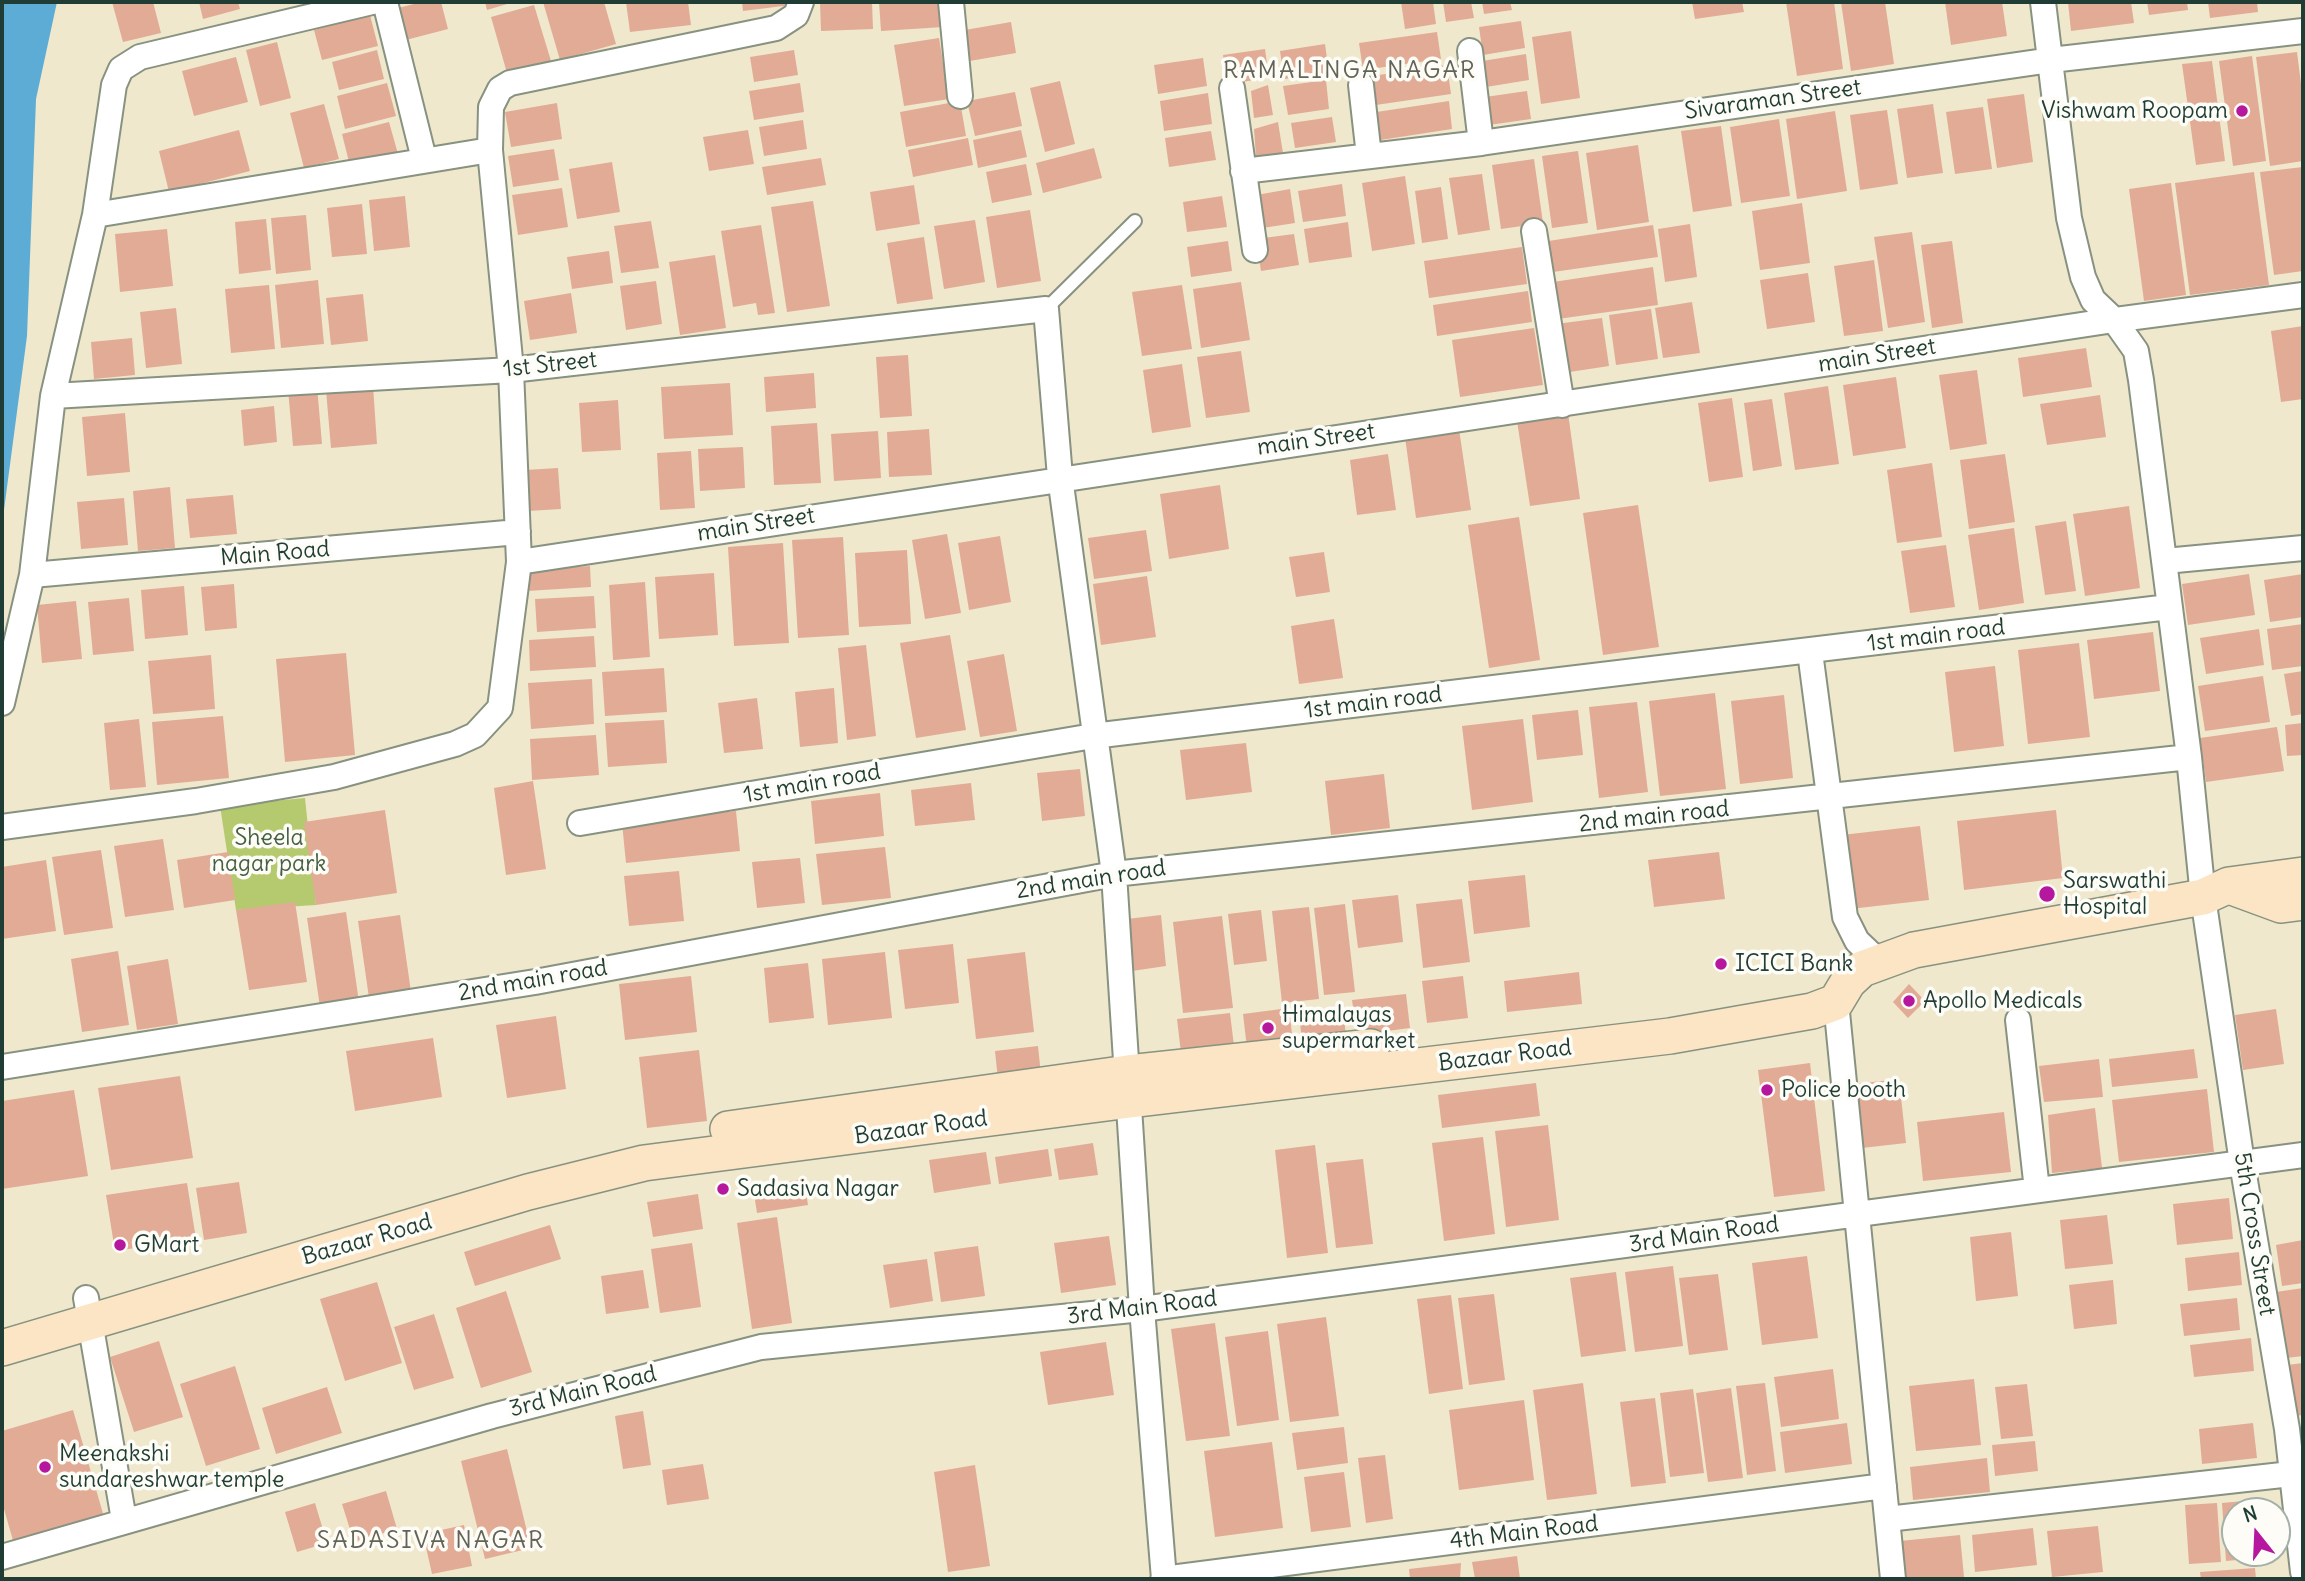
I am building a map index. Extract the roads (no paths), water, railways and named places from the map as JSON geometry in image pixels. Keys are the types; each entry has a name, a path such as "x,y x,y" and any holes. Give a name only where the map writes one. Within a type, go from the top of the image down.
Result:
{"main road":[{"name":"Bazaar Road","path":"2,1323 88,1310 644,1163 1129,1086 1690,1015 1842,992 1862,969 1878,961 1966,938 2303,875"},
{"path":"2216,891 2281,905 2303,902"},
{"name":"Bazaar Road","path":"2,1348 88,1310"}],"street":[{"path":"2,703 32,575 53,396 95,215 114,85 121,69 131,61 372,2"},
{"path":"385,2 424,159"},
{"path":"2,827 196,800 334,777 455,744 475,735 500,708 519,562 511,370 489,150 491,107 500,89 510,83 776,29 796,15 801,2"},
{"path":"951,2 960,96"},
{"name":"5th Cross Street","path":"2043,2 2069,218 2083,277 2093,300 2114,320 2136,351 2189,757 2216,891 2242,1163 2295,1428 2291,1474 2303,1572"},
{"name":"Sivaraman Street","path":"1243,171 1481,143 2051,61 2303,31"},
{"path":"1470,51 1481,143"},
{"path":"1361,85 1368,156"},
{"path":"1232,88 1255,250"},
{"path":"95,215 489,150"},
{"path":"1534,231 1562,405"},
{"name":"main Street","path":"519,562 1060,477 1562,405 2114,320 2303,295"},
{"path":"1046,309 1060,477 1093,736 1114,874 1142,1309 1163,1579"},
{"name":"1st Street","path":"53,396 511,370 1046,309"},
{"name":"Main Road","path":"32,575 518,532"},
{"path":"2165,561 2303,548"},
{"name":"1st main road","path":"580,823 1093,736 2169,607"},
{"path":"1810,652 1844,917 1857,941 1878,961"},
{"name":"2nd main road","path":"2,1068 535,982 1114,874 1828,799 2189,757"},
{"path":"1842,992 1858,1214 1893,1579"},
{"path":"2018,1020 2037,1190"},
{"name":"3rd Main Road","path":"2,1557 492,1416 761,1347 1142,1309 2303,1155"},
{"path":"88,1310 124,1520"},
{"path":"1887,1519 2291,1474"},
{"name":"4th Main Road","path":"1163,1579 1884,1486"}],"lane":[{"path":"1046,309 1135,221"}],"water":[{"path":"2,2 57,2 36,99 27,336 2,525"}],"place":[{"name":"Vishwam Roopam","path":"2242,111"},
{"name":"Sarswathi Hospital","path":"2047,894"},
{"name":"ICICI Bank","path":"1721,964"},
{"name":"Apollo Medicals","path":"1909,1001"},
{"name":"Himalayas supermarket","path":"1268,1028"},
{"name":"Police booth","path":"1767,1090"},
{"name":"Sadasiva Nagar","path":"723,1189"},
{"name":"GMart","path":"120,1245"},
{"name":"Meenakshi sundareshwar temple","path":"45,1467"}],"district":[{"name":"RAMALINGA NAGAR","path":"1350,71"},
{"name":"SADASIVA NAGAR","path":"431,1541"}],"park label":[{"name":"Sheela nagar park","path":"269,851"}]}
